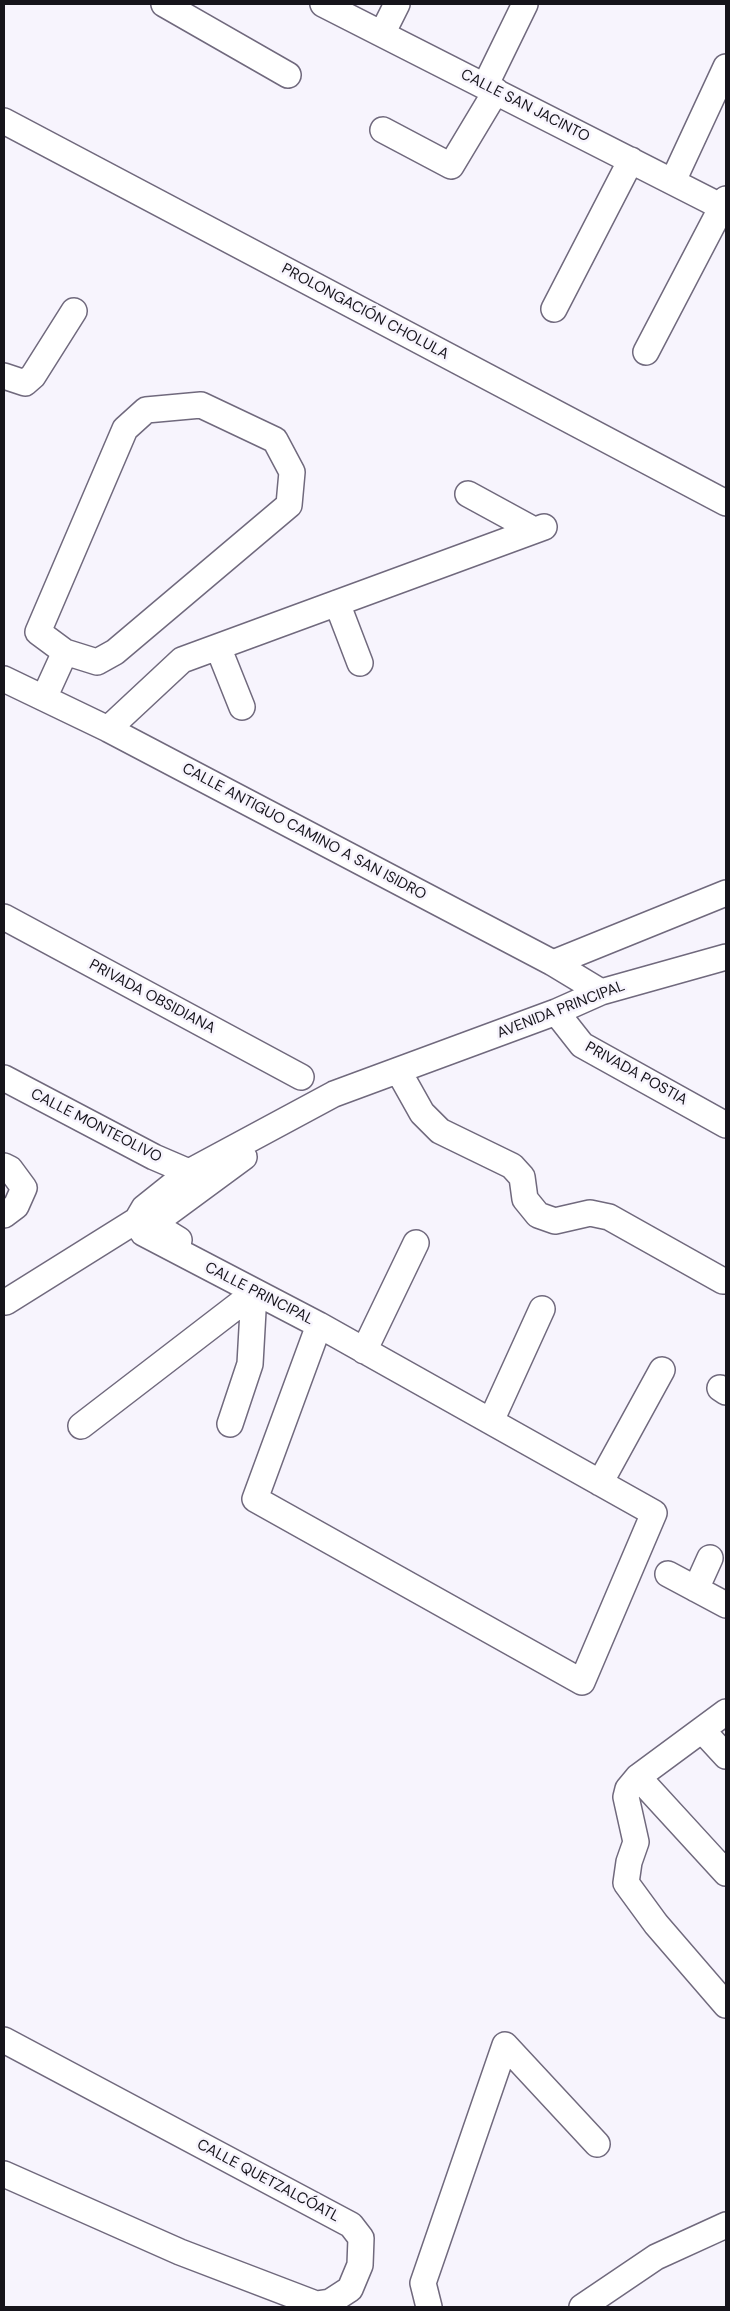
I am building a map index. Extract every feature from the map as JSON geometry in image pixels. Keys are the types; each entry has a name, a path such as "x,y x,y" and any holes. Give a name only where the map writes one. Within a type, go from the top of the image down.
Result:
{"street":[{"path":"164,4 288,75"},
{"name":"CALLE SAN JACINTO","path":"323,4 672,181 725,205"},
{"path":"382,34 397,4"},
{"path":"383,130 451,166 490,89 524,4"},
{"path":"672,181 726,67"},
{"name":"PROLONGACIÓN CHOLULA","path":"4,121 726,503"},
{"path":"554,309 631,160"},
{"path":"646,352 725,205"},
{"path":"15,380 33,376 74,311"},
{"path":"201,405 276,440 292,472 289,505 115,652 97,662 65,652 38,632 125,429 146,410 201,405"},
{"path":"108,729 182,660 539,528 468,494"},
{"path":"337,603 360,663"},
{"path":"218,647 242,708"},
{"path":"44,698 65,652"},
{"name":"CALLE ANTIGUO CAMINO A SAN ISIDRO","path":"4,679 108,729 553,963 601,992"},
{"path":"553,963 726,893"},
{"name":"PRIVADA OBSIDIANA","path":"4,917 301,1077"},
{"name":"AVENIDA PRINCIPAL","path":"399,1072 556,1012 601,992 726,956"},
{"name":"PRIVADA POSTIA","path":"556,1012 582,1045 726,1125"},
{"path":"6,1302 137,1220 144,1208 189,1172 334,1094 399,1072 422,1114 440,1131 512,1166 518,1172 522,1177 525,1199 538,1215 555,1221 590,1213 608,1217 723,1281"},
{"name":"CALLE MONTEOLIVO","path":"4,1078 154,1157 189,1172"},
{"path":"262,1144 153,1224 211,1262 366,1348 416,1243"},
{"path":"4,1166 10,1169 24,1188 16,1206 4,1215"},
{"name":"CALLE PRINCIPAL","path":"137,1220 143,1233 254,1293 366,1348 491,1422 654,1513 582,1682 255,1499 319,1325"},
{"path":"234,1308 254,1293"},
{"path":"230,1424 250,1364 254,1293"},
{"path":"81,1426 254,1293"},
{"path":"491,1422 542,1309"},
{"path":"600,1483 662,1370"},
{"path":"696,1589 710,1558"},
{"path":"668,1574 726,1605"},
{"path":"632,1787 726,1712"},
{"path":"702,1730 726,1756"},
{"path":"632,1787 726,1873"},
{"path":"632,1787 636,1842 629,1862 626,1883 656,1924 726,2005"},
{"name":"CALLE QUETZALCÓATL","path":"4,2040 351,2225 362,2238 360,2265 350,2290 330,2302 316,2304 180,2252 4,2174"},
{"path":"429,2307 422,2284 505,2045 597,2144"},
{"path":"582,2307 656,2257 726,2225"}]}
